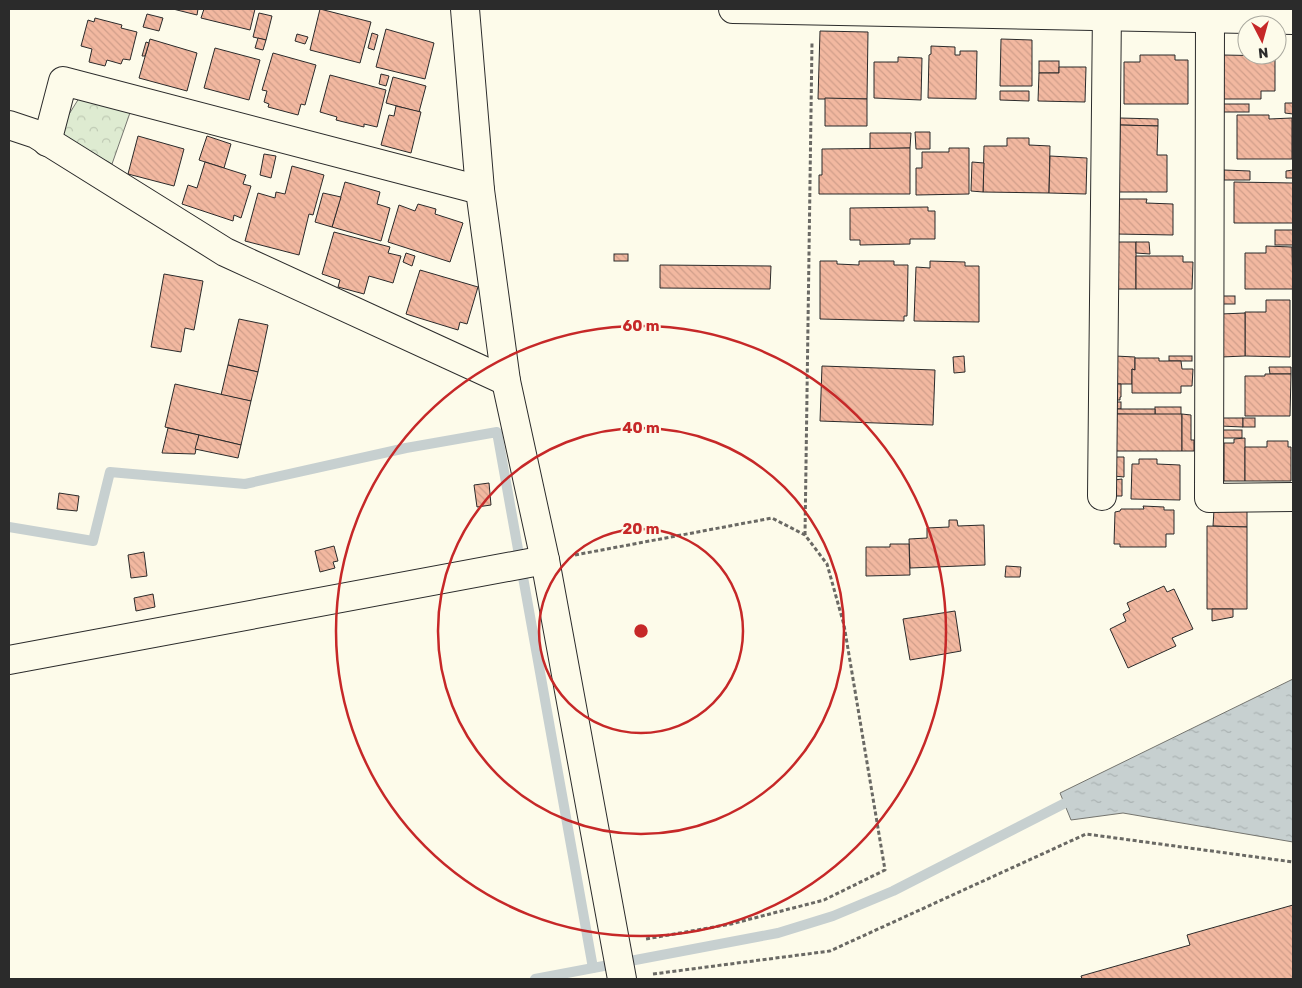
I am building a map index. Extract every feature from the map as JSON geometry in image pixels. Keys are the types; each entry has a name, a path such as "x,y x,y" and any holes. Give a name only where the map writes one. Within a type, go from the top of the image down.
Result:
{"street":[{"path":"465,9 480,190 506,381 544,560 622,979"},
{"path":"734,9 1107,12 1210,18 1293,20"},
{"path":"1102,496 1107,12"},
{"path":"1210,18 1209,498 1293,498"},
{"path":"47,142 64,82 480,190"},
{"path":"9,125 36,134 225,252 506,381"},
{"path":"9,660 544,560"}],"path":[{"path":"805,535 813,10"},
{"path":"544,560 772,518 805,535 827,564 844,625 885,870 824,900 731,924 617,946"},
{"path":"622,979 830,951 1086,834 1293,862"}],"green space":[{"path":"81,95 132,107 112,164 56,135"}],"water":[{"path":"1293,679 1293,842 1123,813 1071,820 1060,793"}],"building":[{"path":"173,9 198,9 197,15"},
{"path":"204,9 255,9 250,30 201,18"},
{"path":"320,9 371,22 360,63 310,50"},
{"path":"259,13 272,16 266,40 253,37"},
{"path":"147,14 163,18 159,31 143,27"},
{"path":"95,18 122,25 121,28 137,32 130,60 123,59 121,64 107,60 105,66 89,62 92,49 81,46 88,20 94,22"},
{"path":"386,29 434,43 425,79 376,67"},
{"path":"820,31 868,32 867,99 818,99"},
{"path":"372,33 378,35 374,50 368,48"},
{"path":"297,34 308,37 305,44 295,41"},
{"path":"258,38 266,40 263,50 255,48"},
{"path":"150,39 197,53 187,91 139,78"},
{"path":"1001,39 1032,40 1032,86 1000,86"},
{"path":"146,42 149,43 145,56 142,56"},
{"path":"931,46 955,47 955,55 960,55 960,51 977,51 976,99 928,98"},
{"path":"215,48 260,60 249,100 204,88"},
{"path":"273,53 316,65 305,105 301,104 298,115 268,107 269,104 264,102 267,91 262,90"},
{"path":"1140,55 1175,55 1175,60 1188,60 1188,104 1124,104 1124,62 1140,62"},
{"path":"1223,55 1237,55 1237,65 1275,65 1275,91 1261,91 1261,99 1223,99"},
{"path":"898,57 922,58 921,100 874,98 874,62 898,62"},
{"path":"1039,61 1059,61 1059,73 1039,73"},
{"path":"1059,67 1086,67 1085,102 1038,101 1039,73 1059,73"},
{"path":"381,74 389,76 386,86 379,84"},
{"path":"330,75 386,90 377,127 364,124 364,127 336,120 337,117 320,112"},
{"path":"393,77 426,86 419,112 386,103"},
{"path":"1000,91 1029,91 1029,101 1000,100"},
{"path":"825,98 867,99 867,126 825,126"},
{"path":"1285,103 1293,103 1293,114 1285,113"},
{"path":"1223,104 1249,104 1249,112 1223,112"},
{"path":"396,106 421,112 411,153 381,145 389,115 394,116"},
{"path":"1237,115 1269,115 1269,119 1292,118 1292,159 1237,159"},
{"path":"1120,118 1158,119 1158,126 1120,125"},
{"path":"1120,125 1158,126 1157,155 1167,155 1167,192 1119,192"},
{"path":"915,132 930,132 930,149 916,149"},
{"path":"870,133 911,133 910,148 870,149"},
{"path":"138,136 184,149 174,186 128,174"},
{"path":"207,136 231,144 224,168 199,160"},
{"path":"1007,138 1029,138 1029,145 1050,146 1049,193 983,192 984,146 1007,146"},
{"path":"910,148 910,194 819,194 819,175 822,175 822,149"},
{"path":"949,148 969,148 969,194 916,195 916,168 922,168 922,152 949,152"},
{"path":"264,154 276,156 271,178 260,175"},
{"path":"1050,156 1087,158 1086,194 1049,193"},
{"path":"205,162 246,175 243,184 251,186 241,218 234,215 233,221 182,204 188,185 197,188"},
{"path":"972,162 984,163 983,192 971,191"},
{"path":"292,166 324,175 313,215 309,214 299,255 245,241 258,193 275,198 276,192 285,194"},
{"path":"1224,170 1250,171 1250,180 1224,180"},
{"path":"1293,170 1293,178 1286,178 1286,171"},
{"path":"345,182 380,192 377,204 390,208 381,241 332,227"},
{"path":"1234,182 1293,183 1293,223 1234,223"},
{"path":"323,193 341,197 332,227 315,222"},
{"path":"1116,199 1147,199 1146,203 1173,204 1173,235 1116,234"},
{"path":"418,204 436,209 435,214 463,223 450,262 388,242 399,205 415,211"},
{"path":"928,207 928,211 935,211 935,239 910,239 910,244 860,245 860,240 850,240 850,208"},
{"path":"1275,230 1293,230 1293,245 1275,245"},
{"path":"334,232 390,247 388,253 401,256 393,283 369,276 364,294 338,287 340,280 322,274"},
{"path":"1114,242 1136,242 1136,289 1114,289"},
{"path":"1136,242 1149,242 1150,254 1136,253"},
{"path":"1266,246 1292,247 1293,289 1245,289 1245,253 1266,253"},
{"path":"406,253 415,256 412,266 403,262"},
{"path":"614,254 628,254 628,261 614,261"},
{"path":"1136,256 1183,256 1183,262 1193,262 1192,289 1136,289"},
{"path":"820,261 837,261 837,264 859,265 859,261 894,261 894,265 908,265 907,316 904,316 904,321 820,319"},
{"path":"930,261 965,262 965,266 979,266 979,322 914,321 916,267 930,268"},
{"path":"660,265 771,266 770,289 660,288"},
{"path":"420,270 478,287 467,324 460,322 458,330 406,314"},
{"path":"164,274 203,281 194,330 185,328 181,352 151,347"},
{"path":"1221,296 1235,296 1235,304 1221,304"},
{"path":"1266,300 1290,300 1290,357 1245,356 1245,312 1266,312"},
{"path":"1245,313 1245,356 1221,357 1221,314"},
{"path":"239,319 268,325 258,372 228,365"},
{"path":"964,356 965,372 954,373 953,357"},
{"path":"1115,356 1135,357 1135,370 1132,369 1132,384 1114,384"},
{"path":"1169,356 1192,356 1192,361 1169,361"},
{"path":"1135,358 1159,358 1159,361 1181,361 1182,369 1193,369 1192,386 1181,386 1181,393 1132,393 1132,369 1135,370"},
{"path":"228,365 258,372 251,401 221,395"},
{"path":"822,366 935,370 933,425 820,421"},
{"path":"1269,367 1291,367 1291,374 1270,374"},
{"path":"1265,374 1291,374 1290,416 1245,416 1245,376 1265,376"},
{"path":"175,384 251,401 241,445 165,427"},
{"path":"1114,384 1121,384 1120,400 1115,400"},
{"path":"1113,402 1121,402 1121,409 1113,409"},
{"path":"1155,407 1181,407 1181,415 1155,415"},
{"path":"1116,409 1155,409 1155,415 1116,414"},
{"path":"1116,414 1182,414 1182,451 1115,451"},
{"path":"1182,414 1191,415 1191,440 1194,440 1194,451 1182,451"},
{"path":"1220,418 1243,418 1243,427 1220,426"},
{"path":"1243,418 1255,418 1255,427 1243,427"},
{"path":"168,428 199,435 195,454 162,453"},
{"path":"1220,430 1242,430 1242,438 1220,438"},
{"path":"199,435 241,445 238,458 195,449"},
{"path":"1245,438 1245,481 1224,481 1224,443 1234,443 1234,439"},
{"path":"1267,441 1288,441 1288,447 1291,447 1291,481 1245,481 1245,447 1267,447"},
{"path":"1115,457 1124,457 1124,477 1114,476"},
{"path":"1139,459 1157,459 1157,464 1180,465 1180,500 1131,499 1132,464 1139,464"},
{"path":"1122,479 1122,496 1115,496 1114,480"},
{"path":"489,483 491,505 477,507 474,485"},
{"path":"59,493 79,496 77,511 57,509"},
{"path":"1143,506 1164,507 1164,510 1174,510 1174,534 1166,534 1166,547 1120,547 1120,544 1114,544 1115,512 1121,509 1144,509"},
{"path":"1214,510 1247,510 1247,527 1213,526"},
{"path":"949,520 957,520 958,526 984,525 985,565 910,568 909,539 927,538 927,528 949,527"},
{"path":"1207,526 1247,527 1247,609 1207,609"},
{"path":"890,544 909,544 910,575 866,576 866,547 890,547"},
{"path":"334,546 338,561 333,562 335,568 320,572 315,551"},
{"path":"144,552 147,576 131,578 128,555"},
{"path":"1006,566 1021,567 1020,577 1005,577"},
{"path":"1164,586 1167,592 1174,589 1193,629 1172,638 1176,646 1128,668 1110,629 1126,621 1123,614 1130,610 1127,603"},
{"path":"153,594 155,607 136,611 134,598"},
{"path":"1212,609 1233,609 1233,617 1212,621"},
{"path":"955,611 961,651 910,660 903,619"},
{"path":"1293,905 1293,979 1082,979 1081,976 1190,945 1187,935"}],"waterway":[{"path":"9,527 93,541 110,472 245,484 406,448 497,432 593,968"},
{"path":"535,979 778,933 833,916 893,891 1075,798"}]}
